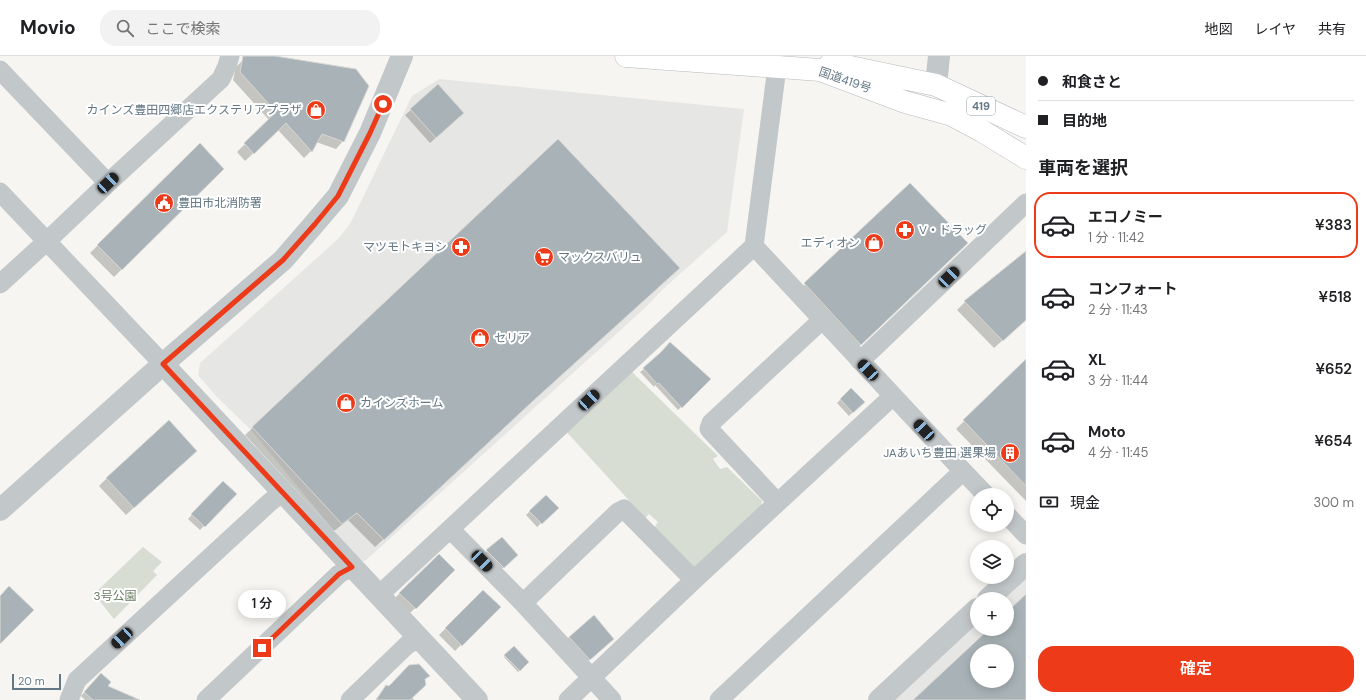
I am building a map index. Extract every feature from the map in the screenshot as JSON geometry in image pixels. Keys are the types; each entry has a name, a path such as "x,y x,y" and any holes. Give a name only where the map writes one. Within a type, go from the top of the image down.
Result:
{"highway":[{"name":"国道419号","path":"626,56 780,62 820,70 905,102 952,116 982,131 1026,158"},
{"name":"国道419号","path":"780,62 803,58 870,70 936,85 1026,127"}],"street":[{"path":"0,284 220,79 227,66 230,56"},
{"path":"0,510 163,364 283,260 338,196 370,133 402,56"},
{"path":"936,85 939,56"},
{"path":"379,595 754,246 780,62"},
{"path":"0,70 108,183"},
{"path":"0,192 477,700"},
{"path":"860,361 1026,203"},
{"path":"754,246 979,488"},
{"path":"777,502 709,429 711,423 822,319"},
{"path":"568,700 777,502 893,396"},
{"path":"719,700 962,471"},
{"path":"69,700 77,680 270,502 283,492"},
{"path":"523,603 618,512 624,509 694,580"},
{"path":"1014,522 1026,535"},
{"path":"450,529 523,603 612,700"},
{"path":"996,592 1026,564"},
{"path":"206,700 339,574 352,567"},
{"path":"879,700 970,616"},
{"path":"350,700 408,645 419,638"}],"shaded area":[{"path":"439,79 744,109 727,232 365,561 359,561 252,431 217,397 198,375 200,363 338,239 350,224 412,96"},
{"path":"1026,569 1026,700 871,700 970,616 970,636 1014,636 1014,592 998,592 1008,584 1014,584 1014,579"}],"green space":[{"path":"630,370 718,456 713,459 720,469 727,467 762,501 761,506 699,568 689,567 654,528 658,522 649,514 645,518 563,428"},
{"name":"3号公園","path":"143,547 162,562 153,571 157,575 114,619 94,594"}],"building":[{"name":"カインズ豊田四郷店エクステリアプラザ","path":"243,56 275,56 356,69 369,86 344,142 322,134 312,152 286,123 254,154 244,143 276,112 240,72"},
{"path":"438,84 464,113 436,138 410,109"},
{"path":"558,139 680,268 533,401 384,540 357,513 342,524 252,427"},
{"path":"200,143 224,169 122,270 97,245"},
{"path":"910,183 968,243 861,345 804,283"},
{"path":"1026,251 1026,320 1003,341 964,301"},
{"path":"670,342 711,379 682,408 643,368"},
{"name":"JAあいち豊田 選果場","path":"1026,359 1026,486 963,420"},
{"path":"851,388 865,402 853,413 840,399"},
{"path":"169,420 197,451 134,508 106,478"},
{"path":"223,481 237,494 205,527 191,514"},
{"path":"546,495 559,508 542,524 529,511"},
{"path":"502,537 518,555 504,568 486,550"},
{"path":"439,554 455,570 416,609 399,593"},
{"path":"9,586 34,610 0,644 0,596"},
{"path":"483,590 501,607 462,646 445,628"},
{"path":"1026,594 1026,700 913,700 970,647 970,688 1014,688 1014,644 973,644 982,636 1014,636 1014,605"},
{"path":"594,615 614,639 590,660 569,637"},
{"path":"514,646 529,662 520,671 504,655"},
{"path":"419,664 430,676 425,679 426,685 410,700 376,700 386,685 389,686 409,665"},
{"path":"101,673 111,682 108,686 140,700 93,700 84,692"}],"place":[{"name":"カインズ豊田四郷店エクステリアプラザ","path":"316,110"},
{"name":"豊田市北消防署","path":"164,203"},
{"name":"V・ドラッグ","path":"905,230"},
{"name":"エディオン","path":"874,243"},
{"name":"マツモトキヨシ","path":"461,247"},
{"name":"マックスバリュ","path":"544,257"},
{"name":"セリア","path":"480,338"},
{"name":"カインズホーム","path":"346,403"},
{"name":"JAあいち豊田 選果場","path":"1010,453"}],"route":[{"path":"262,648 339,574 352,567 274,481 163,364 283,260 315,224 338,196 383,104"}]}
